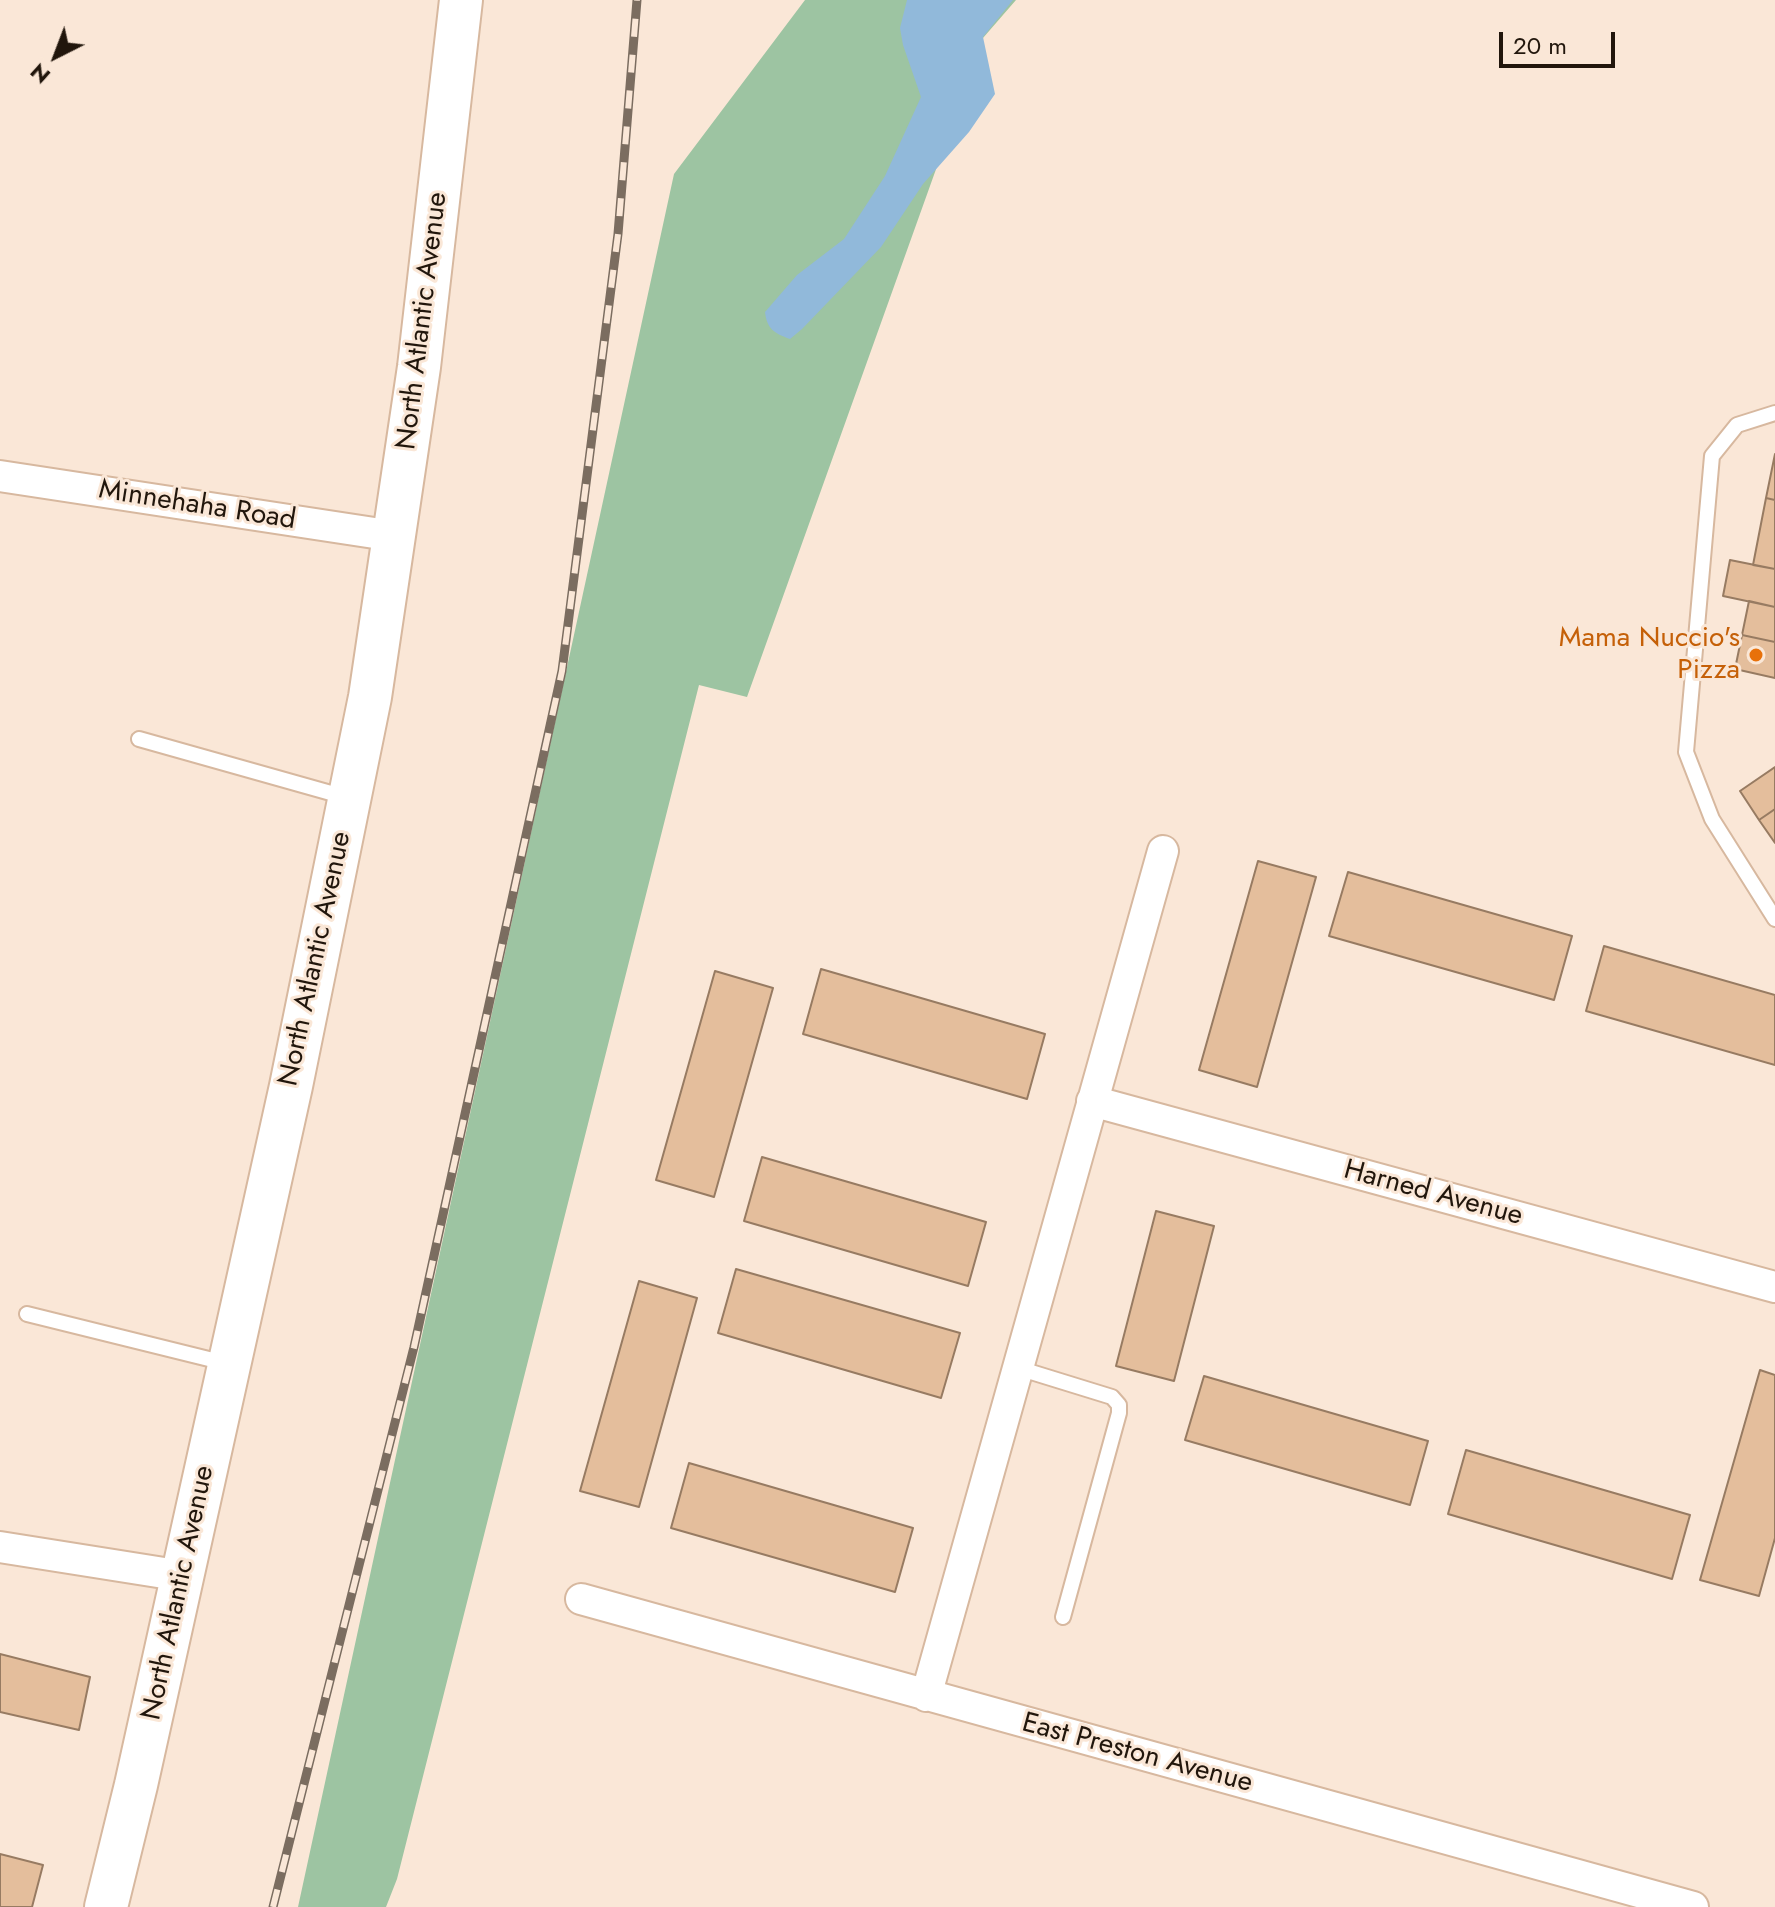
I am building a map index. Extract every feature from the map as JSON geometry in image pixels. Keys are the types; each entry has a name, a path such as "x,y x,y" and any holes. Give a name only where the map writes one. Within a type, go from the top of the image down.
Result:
{"street":[{"name":"North Atlantic Avenue","path":"106,1907 136,1785 291,1086 370,697 419,367 461,0"},
{"name":"Minnehaha Road","path":"0,476 394,536"},
{"path":"926,1696 1163,851"},
{"name":"Harned Avenue","path":"1092,1101 1775,1287"},
{"path":"0,1547 183,1576"},
{"name":"East Preston Avenue","path":"581,1599 1693,1907"}],"lane":[{"path":"1775,413 1737,425 1712,456 1686,752 1712,819 1775,919"},
{"path":"139,739 349,798"},
{"path":"27,1314 230,1364"},
{"path":"1018,1368 1112,1397 1119,1405 1063,1617"}],"green space":[{"path":"805,0 1016,0 983,38 747,697 699,685 397,1879 386,1907 298,1907 674,174"}],"water":[{"path":"907,0 1013,0 983,37 995,94 969,132 923,184 881,247 790,339 772,330 765,312 797,275 844,239 885,176 921,97 900,28"}],"building":[{"path":"1775,454 1775,500 1766,498"},
{"path":"1766,498 1775,500 1775,569 1753,565"},
{"path":"1730,560 1775,569 1775,607 1723,596"},
{"path":"1749,601 1775,607 1775,642 1742,635"},
{"name":"Mama Nuccio's Pizza","path":"1742,635 1775,642 1775,678 1735,669"},
{"path":"1775,767 1775,809 1759,820 1740,791"},
{"path":"1775,809 1775,843 1759,820"},
{"path":"1258,861 1316,877 1257,1087 1199,1070"},
{"path":"1348,872 1572,936 1554,1000 1329,936"},
{"path":"1604,946 1775,995 1775,1065 1586,1011"},
{"path":"821,969 1045,1034 1027,1099 803,1034"},
{"path":"715,971 773,988 714,1197 656,1180"},
{"path":"762,1157 986,1222 968,1286 744,1221"},
{"path":"1156,1211 1214,1226 1174,1381 1116,1366"},
{"path":"736,1269 960,1333 941,1398 718,1333"},
{"path":"639,1281 697,1298 639,1507 580,1491"},
{"path":"1760,1370 1775,1375 1775,1538 1759,1596 1700,1580"},
{"path":"1204,1376 1428,1441 1410,1505 1185,1440"},
{"path":"1466,1450 1690,1515 1672,1579 1448,1514"},
{"path":"689,1463 913,1528 895,1592 671,1528"},
{"path":"0,1654 90,1677 79,1730 0,1712"},
{"path":"0,1854 43,1865 32,1907 0,1907"}],"railway":[{"path":"273,1907 414,1347 562,671 618,234 637,0"}],"place":[{"name":"Mama Nuccio's Pizza","path":"1756,655"}]}
